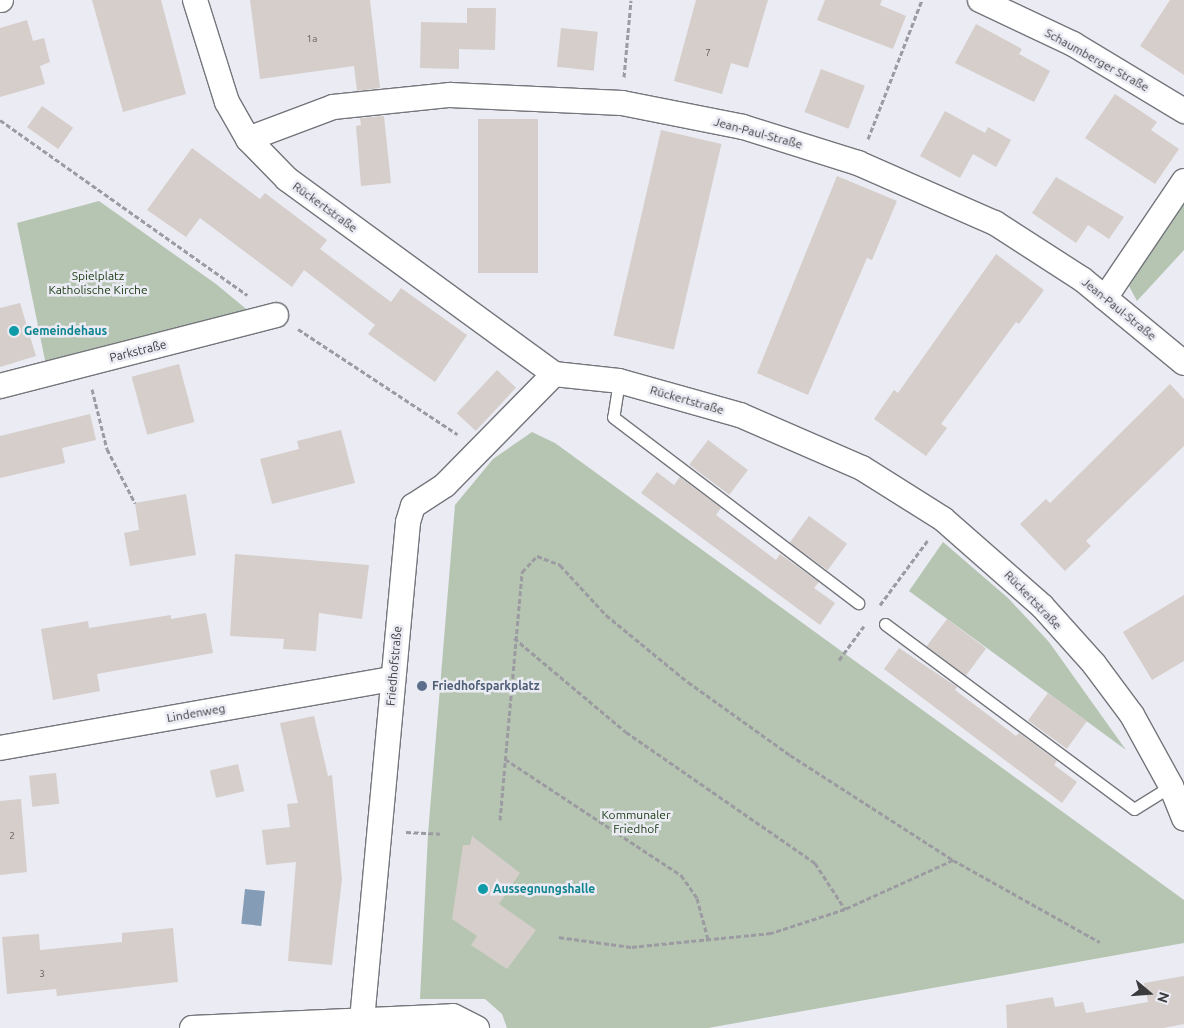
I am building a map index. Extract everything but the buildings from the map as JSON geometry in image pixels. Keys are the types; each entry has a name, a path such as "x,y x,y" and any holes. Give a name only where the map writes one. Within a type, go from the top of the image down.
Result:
{"street":[{"name":"Rückertstraße","path":"195,0 227,102 248,139 287,179 554,374 620,381 740,415 807,442 862,468 943,519 1001,567 1094,664 1132,715 1171,786 1184,818"},
{"name":"Schaumberger Straße","path":"980,0 1073,44 1184,111"},
{"name":"Jean-Paul-Straße","path":"248,139 333,107 450,95 622,103 743,127 858,163 996,224 1082,279 1184,363"},
{"path":"1105,298 1184,181"},
{"name":"Parkstraße","path":"0,386 276,315"},
{"name":"Friedhofstraße","path":"362,1020 408,522 414,506 445,485 554,374"},
{"name":"Lindenweg","path":"0,748 392,679"},
{"path":"192,1028 453,1016 477,1028"}],"lane":[{"path":"620,381 613,417 858,603"},
{"path":"885,624 1134,808 1171,786"}],"path":[{"path":"622,103 631,0"},
{"path":"858,163 922,0"},
{"path":"0,120 276,315 481,450"},
{"path":"86,364 107,449 135,503"},
{"path":"873,614 943,519"},
{"path":"500,820 514,638 522,572 537,556 560,565 606,616 688,682 790,755 953,860 1100,942"},
{"path":"839,660 868,621"},
{"path":"514,638 626,732 815,863 845,909"},
{"path":"505,759 681,875 697,898 708,939"},
{"path":"380,830 440,834"},
{"path":"558,937 631,947 771,933 845,909 953,860"}],"green space":[{"name":"Spielplatz Katholische Kirche","path":"99,201 216,284 251,313 46,365 17,223"},
{"path":"1184,203 1184,250 1137,301 1129,286"},
{"name":"Kommunaler Friedhof","path":"532,432 555,443 1184,900 1184,943 708,1028 507,1028 502,1014 485,999 420,999 428,834 455,505 493,459"},
{"path":"943,542 1008,598 1049,642 1126,750 909,591"}],"water":[{"path":"245,889 265,891 261,926 241,924"}],"place":[{"name":"Gemeindehaus","path":"14,331"},
{"name":"Friedhofsparkplatz","path":"422,686"},
{"name":"Aussegnungshalle","path":"483,889"}]}
